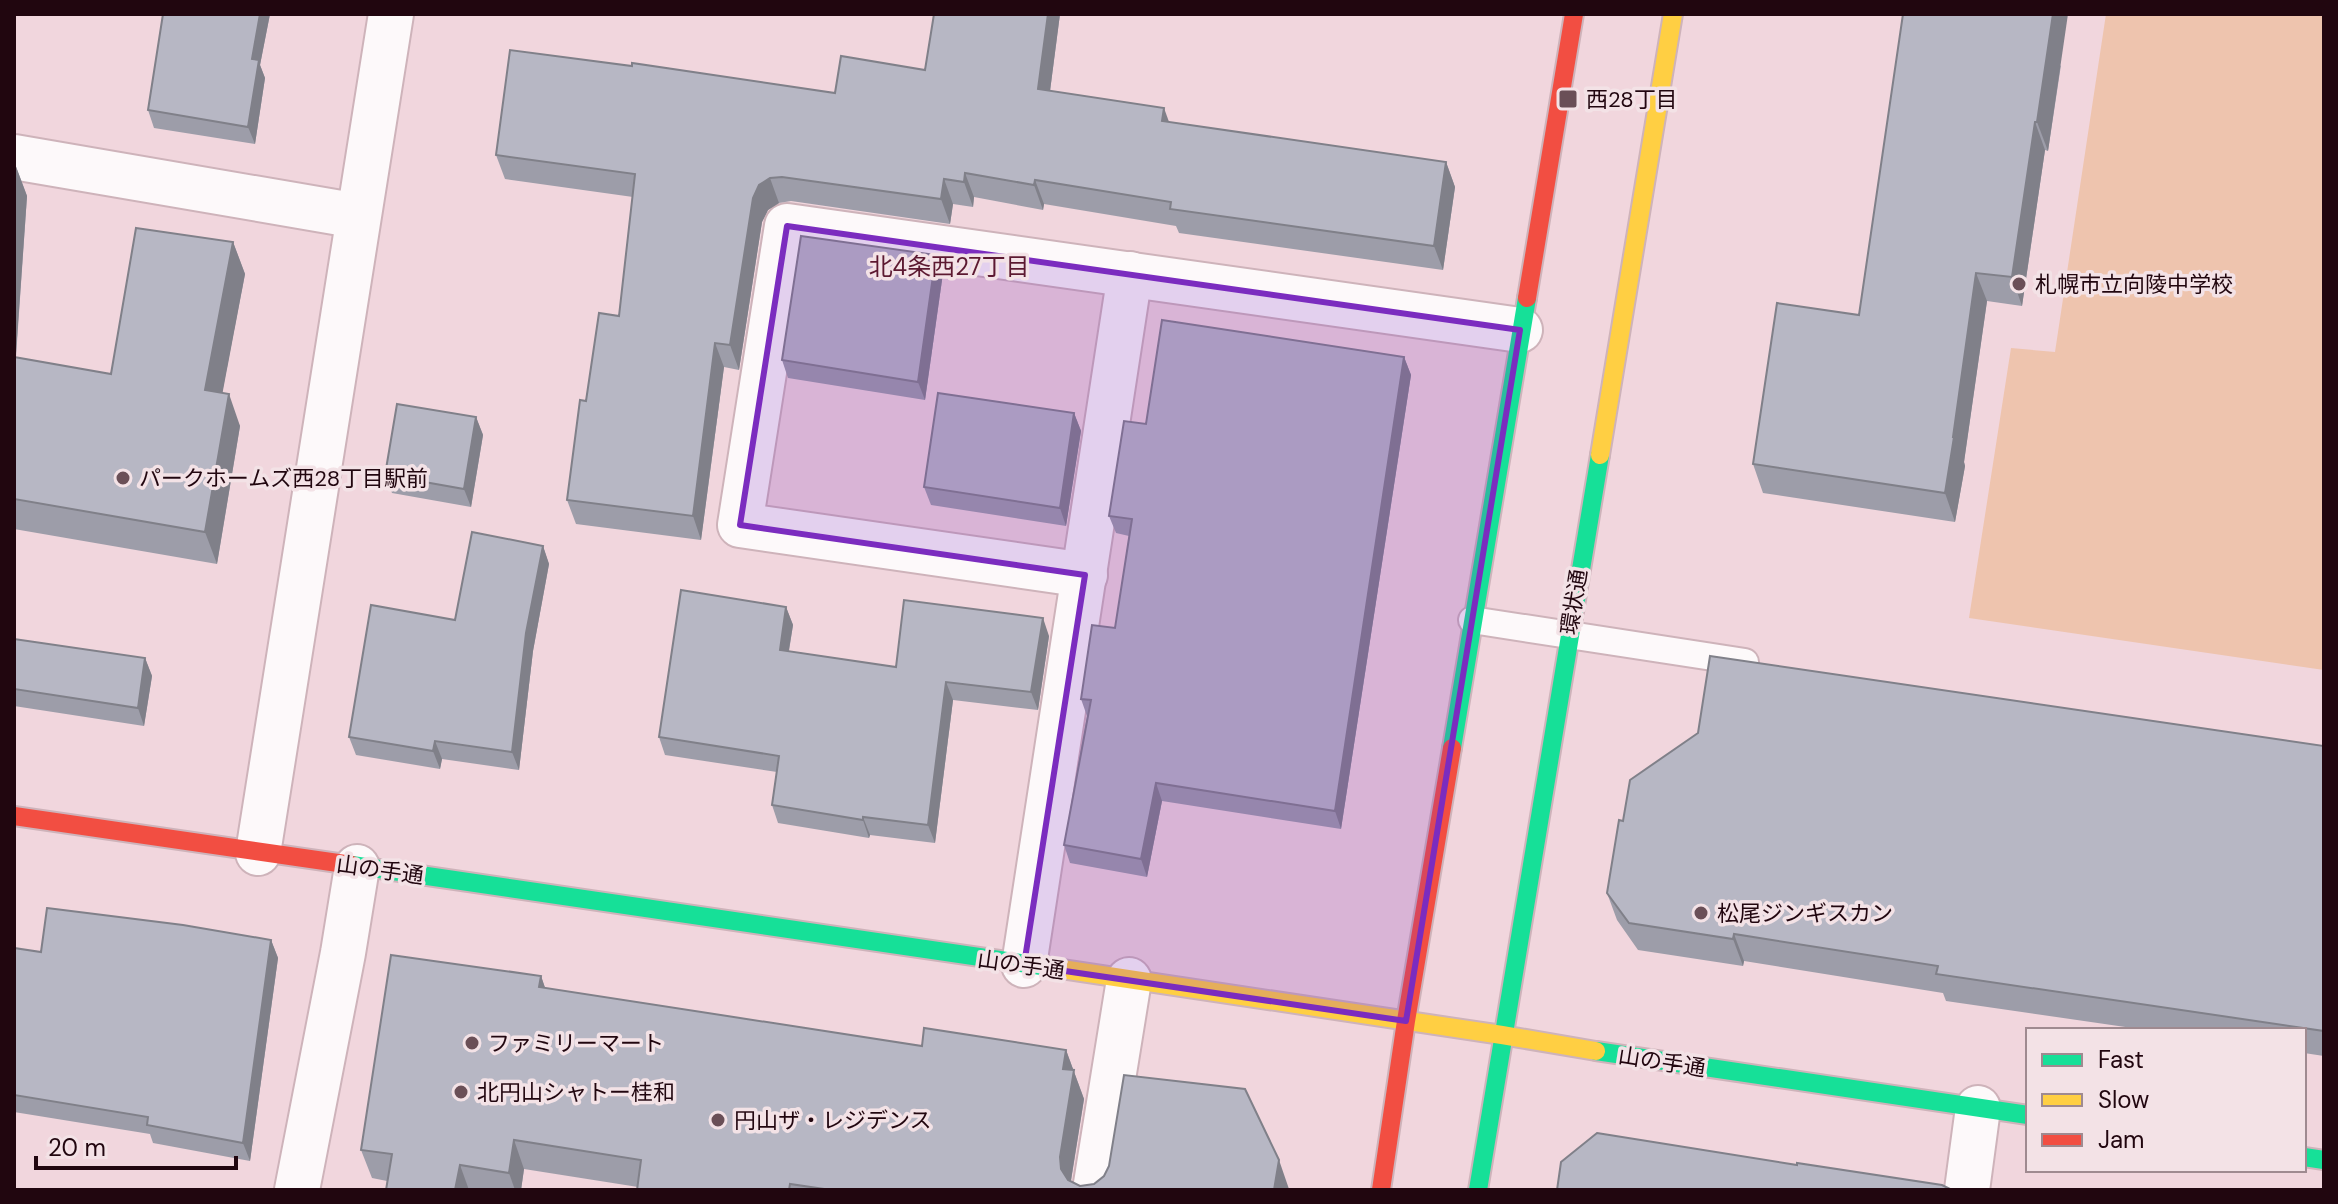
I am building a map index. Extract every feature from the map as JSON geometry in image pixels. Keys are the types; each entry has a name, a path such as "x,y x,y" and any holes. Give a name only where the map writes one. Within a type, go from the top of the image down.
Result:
{"street":[{"path":"258,853 391,14"},
{"path":"1381,1190 1406,1021 1574,14"},
{"name":"環状通","path":"1478,1190 1673,14"},
{"path":"14,157 358,216"},
{"path":"1085,575 740,525 787,226 1520,330"},
{"path":"1024,965 1130,274"},
{"name":"山の手通","path":"14,816 2026,1115"},
{"path":"297,1190 357,867"},
{"path":"1095,1190 1129,980"},
{"path":"1967,1190 1978,1108"}],"lane":[{"path":"1472,620 1764,665"}],"highlighted area":[{"path":"787,226 1520,330 1406,1021 1024,965 1085,575 740,525"}],"shaded area":[{"path":"2106,14 2324,14 2324,670 1969,618 2011,348 2055,352"}],"building":[{"path":"163,14 260,14 252,59 259,60 248,127 148,110"},
{"path":"934,14 1048,14 1038,89 1164,108 1162,121 1446,162 1434,246 1170,209 1171,202 1035,180 1034,185 965,173 964,182 944,179 941,199 782,177 770,178 759,185 753,198 730,345 715,343 693,516 567,500 580,400 586,401 599,313 619,316 635,174 496,155 510,50 632,66 632,63 835,93 841,56 925,70"},
{"path":"1903,14 2053,14 2012,277 1976,273 1945,493 1753,464 1777,303 1859,315"},
{"path":"136,228 233,242 205,390 229,394 205,532 14,499 14,357 111,374"},
{"path":"801,236 936,255 918,382 782,360"},
{"path":"1162,320 1404,357 1335,811 1156,783 1141,859 1064,845 1091,700 1081,699 1092,625 1115,628 1132,519 1109,516 1124,421 1146,424"},
{"path":"938,393 1074,413 1060,508 924,487"},
{"path":"397,404 476,417 464,489 385,475"},
{"path":"472,532 543,546 526,633 512,752 435,741 433,751 349,737 371,605 455,620"},
{"path":"681,590 786,607 780,650 896,667 904,600 1043,618 1031,692 946,682 928,825 863,817 863,820 772,805 779,756 659,737"},
{"path":"14,639 145,658 138,708 14,689"},
{"path":"1710,656 2324,746 2324,1031 1936,974 1938,966 1734,934 1733,939 1629,923 1607,893 1619,820 1623,821 1630,780 1698,733"},
{"path":"47,908 183,925 271,940 243,1143 147,1125 148,1117 14,1095 14,948 41,952"},
{"path":"391,955 541,976 539,987 922,1046 924,1028 1066,1050 1063,1069 1074,1070 1060,1157 1061,1169 1068,1180 1080,1186 1094,1184 1104,1176 1109,1166 1124,1075 1245,1089 1279,1160 1274,1190 831,1190 790,1184 789,1190 637,1190 641,1160 514,1140 509,1173 460,1165 455,1190 386,1190 392,1154 361,1150"},
{"path":"1597,1133 1942,1185 1952,1190 1557,1190 1561,1162"}],"traffic: fast":[{"path":"1452,748 1527,298"},
{"path":"1478,1190 1600,455"},
{"path":"352,865 1055,968"},
{"path":"1596,1051 2026,1115"},
{"path":"2306,1157 2324,1160"}],"traffic: slow":[{"path":"1600,455 1673,14"},
{"path":"1055,968 1596,1051"}],"traffic: jam":[{"path":"1527,298 1574,14"},
{"path":"1381,1190 1452,748"},
{"path":"14,816 352,865"}],"place":[{"name":"西28丁目","path":"1568,99"},
{"name":"札幌市立向陵中学校","path":"2019,284"},
{"name":"パークホームズ西28丁目駅前","path":"123,478"},
{"name":"松尾ジンギスカン","path":"1701,913"},
{"name":"ファミリーマート","path":"472,1043"},
{"name":"北円山シャトー桂和","path":"461,1092"},
{"name":"円山ザ・レジデンス","path":"718,1120"}],"district":[{"name":"北4条西27丁目","path":"949,266"}]}
